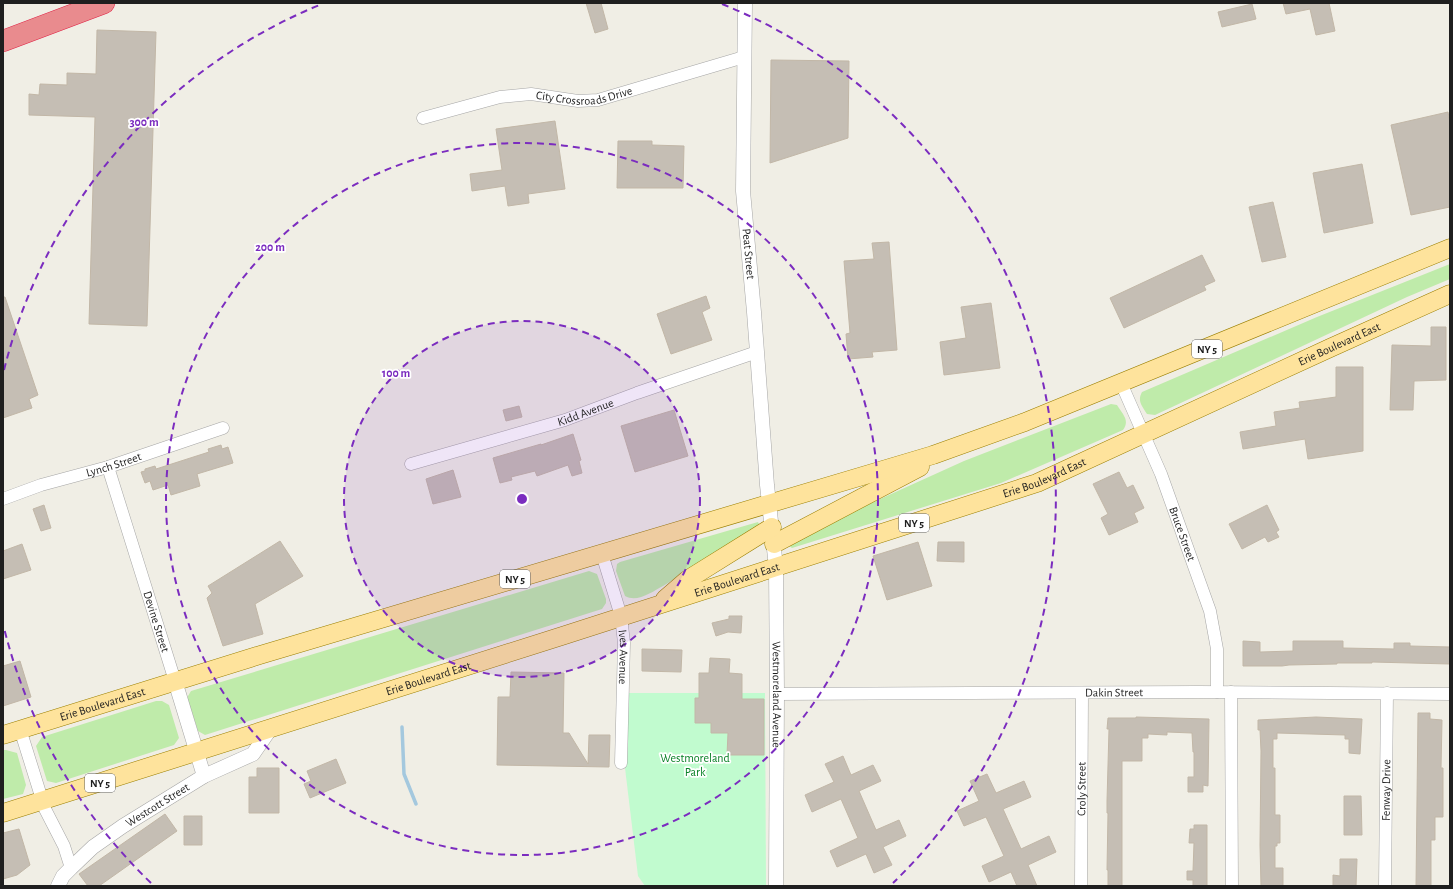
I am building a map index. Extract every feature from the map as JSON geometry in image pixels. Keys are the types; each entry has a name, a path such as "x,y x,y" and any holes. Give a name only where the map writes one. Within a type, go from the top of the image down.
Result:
{"highway":[{"path":"3,41 104,3"}],"main road":[{"name":"Erie Boulevard East","path":"3,735 175,681 933,455 1025,422 1450,248"},
{"name":"Erie Boulevard East","path":"3,813 1037,483 1450,294"},
{"path":"658,604 687,580 773,536 962,445"}],"street":[{"name":"Peat Street","path":"745,3 743,192 770,504"},
{"name":"City Crossroads Drive","path":"423,118 500,97 531,94 578,101 598,100 744,57"},
{"name":"Kidd Avenue","path":"410,464 565,420 637,393 757,352"},
{"name":"Bruce Street","path":"1121,383 1160,474 1210,611 1217,649 1217,692"},
{"name":"Lynch Street","path":"3,499 41,485 108,467 222,428"},
{"name":"Devine Street","path":"108,467 204,776"},
{"name":"Westmoreland Avenue","path":"770,504 776,567 778,694 776,886"},
{"name":"Ives Avenue","path":"602,554 621,616 624,643 621,763"},
{"name":"Dakin Street","path":"778,694 1217,692 1450,694"},
{"path":"1230,692 1232,886"},
{"name":"Croly Street","path":"1081,886 1082,693"},
{"name":"Fenway Drive","path":"1385,886 1387,693"},
{"name":"Westcott Street","path":"58,886 63,876 93,847 123,826 204,776 253,754 271,728"},
{"path":"20,729 42,801 47,814 64,846 71,868"}],"green space":[{"path":"1450,264 1450,279 1407,297 1155,415 1147,414 1141,403 1140,398 1142,392 1317,317"},
{"path":"1111,404 1117,405 1126,420 1123,430 1001,483 792,548 789,546 794,538 964,461"},
{"path":"758,522 759,524 757,529 654,591 644,596 634,598 625,596 616,571 617,564 620,562"},
{"path":"589,571 597,574 606,599 606,603 602,609 205,735 198,731 188,700 188,696 191,691"},
{"name":"Westmoreland Park","path":"629,693 765,693 766,886 645,886 638,876 625,768"},
{"path":"156,701 162,701 169,705 179,738 174,745 56,783 47,781 36,746 42,737"},
{"path":"3,750 17,753 26,785 23,794 3,799"}],"building":[{"path":"586,3 601,3 608,29 595,33"},
{"path":"1283,3 1329,3 1335,31 1316,35 1310,9 1286,14"},
{"path":"1252,4 1256,19 1222,27 1218,12"},
{"path":"97,30 156,32 147,326 89,324 95,117 29,115 29,94 39,95 40,84 67,85 67,73 96,74"},
{"path":"771,60 849,61 848,138 770,163"},
{"path":"1448,112 1450,123 1450,207 1411,215 1391,125"},
{"path":"555,121 565,189 528,194 529,203 508,206 505,186 472,191 470,174 502,170 496,129"},
{"path":"618,141 652,141 652,145 684,146 683,188 617,188"},
{"path":"1362,164 1373,223 1324,233 1313,173"},
{"path":"1273,202 1286,257 1262,262 1249,207"},
{"path":"889,242 897,350 872,352 873,357 848,359 846,334 850,333 844,261 874,259 872,243"},
{"path":"1202,255 1215,281 1204,286 1206,290 1124,328 1110,298"},
{"path":"706,296 710,308 702,312 712,340 671,354 657,314"},
{"path":"3,297 5,297 38,395 29,399 32,408 3,418"},
{"path":"991,303 1000,368 944,375 940,342 966,338 961,307"},
{"path":"1431,327 1446,327 1446,380 1414,381 1413,410 1390,410 1392,345 1431,346"},
{"path":"1336,367 1363,367 1363,451 1308,459 1305,439 1243,449 1240,432 1276,426 1274,412 1300,408 1299,402 1336,397"},
{"path":"519,406 522,417 506,421 503,410"},
{"path":"674,410 688,456 635,472 621,426"},
{"path":"573,434 581,460 579,461 582,473 572,476 568,465 537,476 535,471 511,477 512,480 500,483 493,458 541,445"},
{"path":"221,445 222,449 228,447 233,463 197,474 200,486 171,495 168,485 153,490 150,481 145,483 141,472 145,471 145,469 155,466 156,469 209,452 208,449"},
{"path":"453,470 461,497 433,504 426,479"},
{"path":"1119,472 1127,488 1133,485 1144,508 1134,513 1138,522 1109,535 1101,518 1108,514 1093,484"},
{"path":"44,505 51,528 41,531 33,509"},
{"path":"1267,505 1279,530 1276,532 1279,537 1268,542 1265,537 1242,549 1229,524"},
{"path":"280,541 303,576 255,604 263,634 223,646 207,598 212,593 208,586"},
{"path":"918,542 932,586 887,600 873,556"},
{"path":"938,542 964,542 964,562 937,561"},
{"path":"22,544 31,570 3,579 3,551"},
{"path":"729,616 742,616 741,633 728,632 716,636 712,623 729,619"},
{"path":"1243,641 1260,642 1260,652 1293,651 1293,641 1343,641 1343,648 1394,649 1394,643 1410,643 1410,646 1450,647 1450,664 1372,662 1282,666 1243,666"},
{"path":"642,649 682,650 681,672 642,671"},
{"path":"710,658 730,659 729,673 742,674 742,699 764,699 764,755 727,755 728,733 711,733 711,723 695,723 695,698 699,698 699,673 709,673"},
{"path":"20,661 31,697 3,706 3,666"},
{"path":"511,672 564,673 563,733 569,733 588,764 589,735 610,735 609,767 497,765 498,697 510,697"},
{"path":"1418,713 1430,713 1430,719 1442,720 1441,768 1443,768 1443,817 1435,817 1435,840 1431,840 1431,886 1416,886"},
{"path":"1136,717 1209,719 1208,786 1203,785 1203,792 1188,792 1188,777 1194,777 1192,733 1167,732 1167,735 1148,734 1148,738 1142,738 1142,761 1122,761 1122,886 1108,886 1108,718"},
{"path":"1316,717 1362,719 1360,754 1349,753 1349,739 1345,739 1345,735 1277,733 1277,739 1273,739 1273,768 1275,768 1275,815 1280,815 1280,843 1277,843 1277,846 1275,846 1275,868 1283,868 1283,886 1261,886 1261,751 1258,720"},
{"path":"843,756 851,775 873,765 881,781 859,791 876,830 899,820 906,836 883,847 892,865 874,873 866,854 837,867 830,851 858,838 841,799 812,812 805,795 834,782 825,764"},
{"path":"336,759 346,783 310,798 304,784 311,781 307,771"},
{"path":"257,768 279,768 279,813 249,813 249,777 257,777"},
{"path":"987,774 996,793 1024,781 1031,797 1003,809 1021,849 1049,836 1056,852 1028,865 1037,886 1017,886 1011,872 989,882 982,866 1004,856 986,817 964,826 957,811 979,801 970,781"},
{"path":"1344,796 1361,796 1362,835 1344,835"},
{"path":"165,814 177,831 99,886 88,886 79,874"},
{"path":"184,816 202,816 202,845 184,845"},
{"path":"1194,825 1207,825 1207,886 1193,886 1193,880 1187,880 1187,871 1193,871 1194,843 1189,843 1190,829 1194,829"},
{"path":"19,829 30,865 17,875 3,879 3,833"},
{"path":"1340,859 1357,859 1356,886 1333,886 1333,875 1340,876"}],"waterway":[{"path":"402,727 404,774 416,804"}]}
